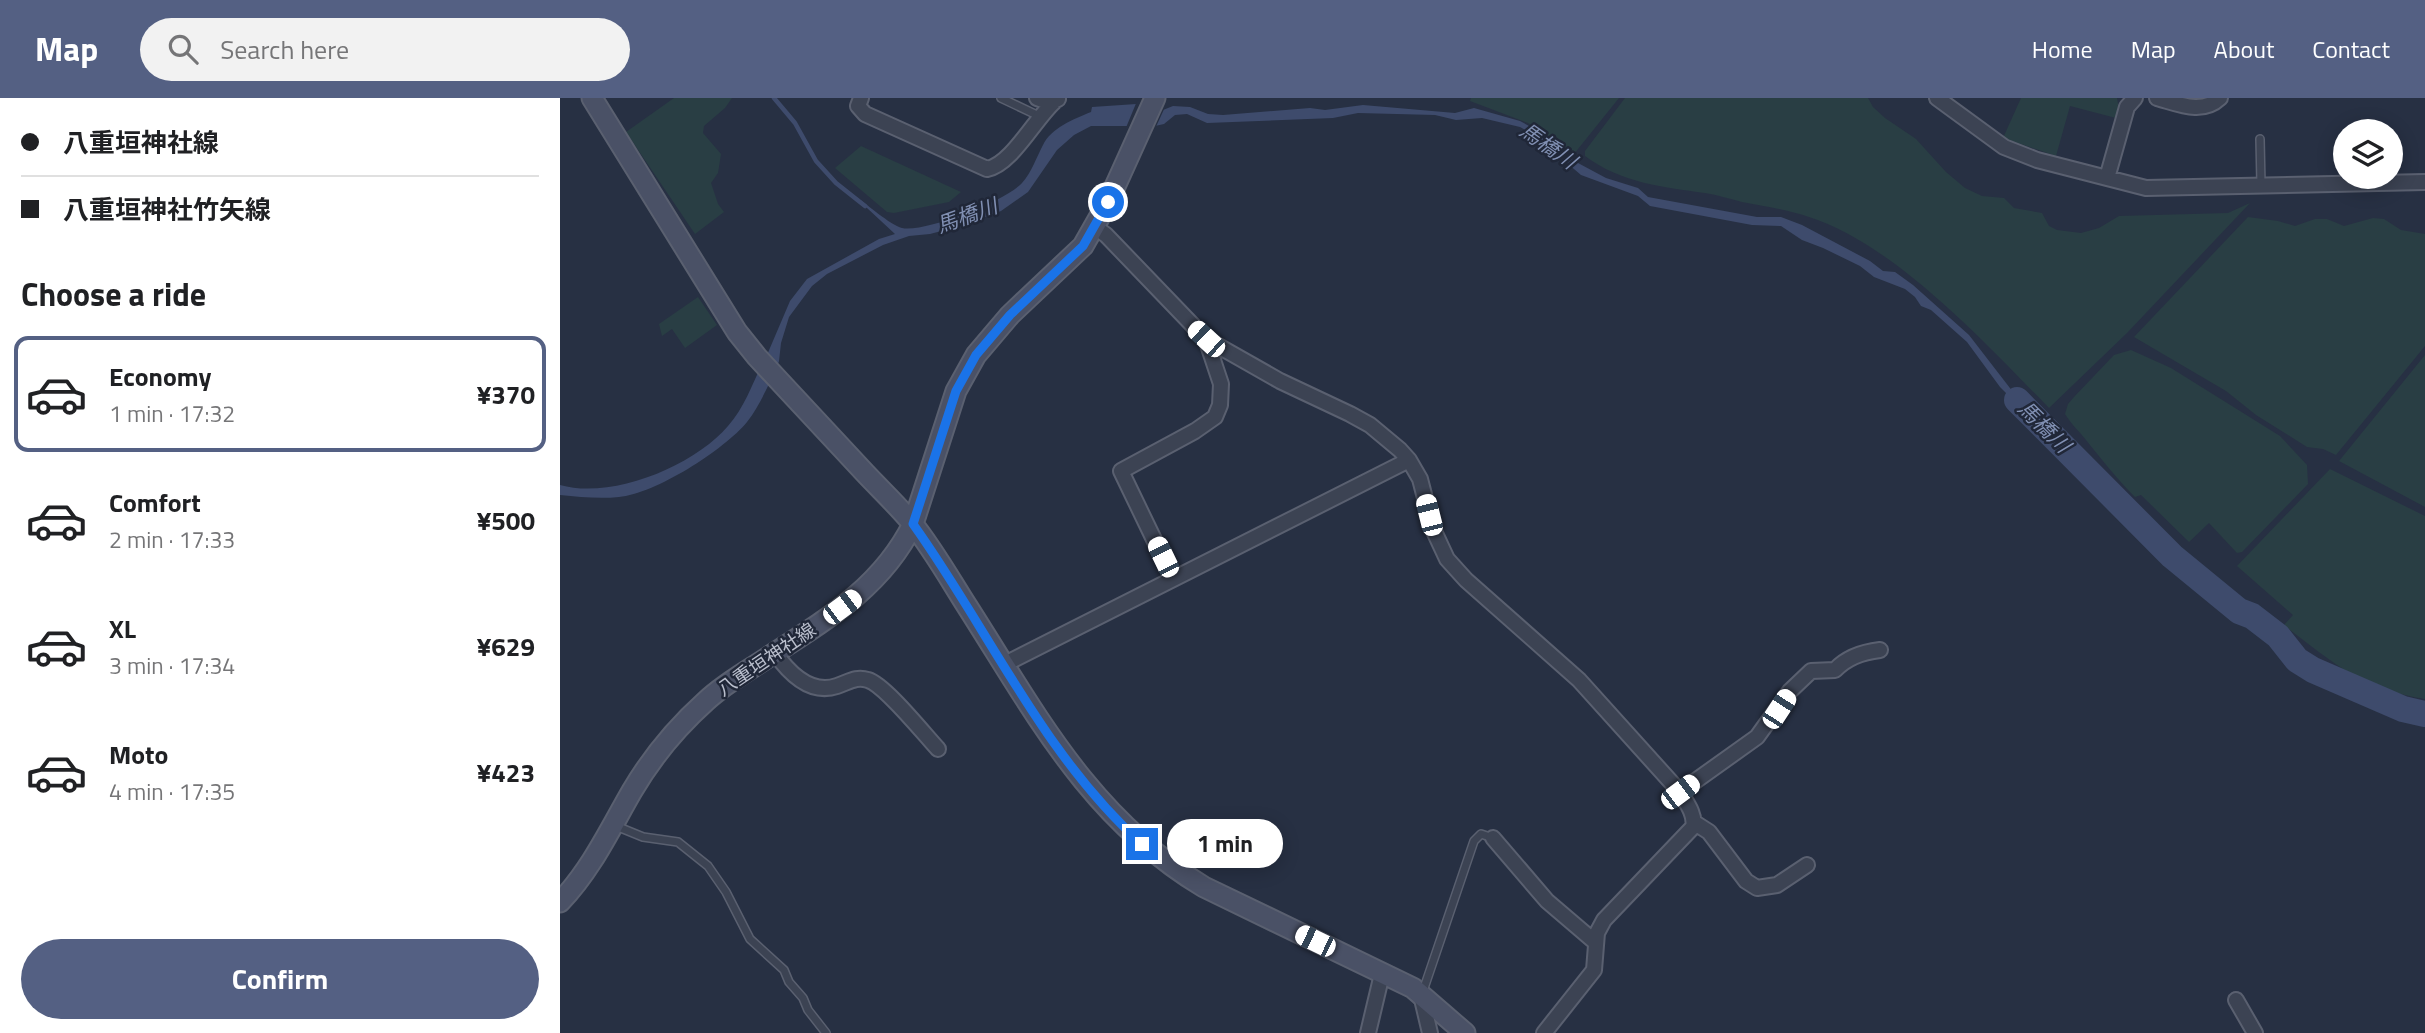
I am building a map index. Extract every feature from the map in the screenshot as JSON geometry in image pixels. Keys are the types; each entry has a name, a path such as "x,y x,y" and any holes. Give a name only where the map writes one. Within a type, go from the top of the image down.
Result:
{"main road":[{"path":"592,98 723,312 757,357 913,524 1046,733 1078,775 1132,834 1153,853 1204,887 1421,995 1465,1033"},
{"name":"八重垣神社線","path":"560,902 585,872 662,746 683,722 708,699 858,594 884,570 913,524 956,391 976,355 1010,315 1083,246 1095,227 1156,98"}],"street":[{"path":"861,98 858,106 865,114 987,169 1005,161 1039,116 1057,100"},
{"path":"1037,98 1047,103 1057,100"},
{"path":"1937,98 2004,147 2037,160 2146,188 2425,182"},
{"path":"2107,178 2127,107 2136,98"},
{"path":"2157,98 2199,109 2215,103 2220,98"},
{"path":"1095,227 1106,235 1206,339 1280,381 1350,414 1387,438 1409,460 1419,479 1433,529 1447,559 1466,580 1579,680 1680,792 1695,823 1709,832 1746,881 1757,888 1777,885 1807,865"},
{"path":"1173,579 1121,471 1195,431 1215,417 1220,405 1222,384 1206,339"},
{"path":"1003,665 1409,460"},
{"path":"1680,792 1757,737 1790,691 1811,671 1835,670 1841,663 1863,652 1880,650"},
{"path":"775,653 786,670 814,687 831,687 854,678 872,681 938,749"},
{"path":"1544,1033 1594,970 1595,942 1604,920 1695,823"},
{"path":"1493,838 1547,901 1595,942"},
{"path":"1368,1033 1382,974"},
{"path":"1421,995 1430,1033"},
{"path":"2236,1000 2255,1033"}],"lane":[{"path":"1001,98 1039,116"},
{"path":"2260,139 2261,184"},
{"path":"613,825 643,837 678,842 708,866 726,892 750,939 784,970 789,982 803,998 807,1010 826,1033"},
{"path":"1421,995 1474,841 1481,834 1493,838"}],"green space":[{"path":"674,98 732,98 725,108 704,126 703,133 721,154 718,173 711,183 718,204 724,212 695,234 626,132"},
{"path":"1471,98 1619,98 1574,154 1528,123 1470,101"},
{"path":"1625,98 1868,98 1873,107 1916,139 1946,172 1965,188 1982,196 2004,198 2014,208 2042,213 2049,226 2057,230 2081,233 2099,228 2119,216 2228,213 2250,203 2127,333 2049,408 1938,299 1907,273 1842,231 1793,212 1628,178 1585,156 1585,151"},
{"path":"2021,98 2117,98 2119,109 2116,118 2070,106 2056,156 2003,138"},
{"path":"861,146 961,192 949,202 894,213 887,212 835,168"},
{"path":"2248,217 2295,226 2315,219 2327,219 2344,226 2373,218 2384,219 2401,230 2425,234 2425,346 2336,455 2323,449 2307,447 2256,415 2226,391 2134,337"},
{"path":"698,297 717,325 685,348 672,329 662,336 659,324"},
{"path":"2131,350 2171,368 2280,436 2307,465 2308,484 2242,552 2237,553 2209,523 2189,542 2141,495 2135,497 2128,490 2065,414 2068,404 2114,355"},
{"path":"2425,355 2425,507 2339,461"},
{"path":"2330,469 2425,516 2425,699 2403,695 2366,682 2335,663 2286,627 2284,625 2293,615 2237,566"}],"water":[{"path":"1151,103 1141,126 1091,126 1074,135 1057,150 1028,192 1001,211 964,225 930,234 909,236 883,245 827,274 812,286 789,317 775,374 764,362 790,301 807,279 879,239 895,234 853,195 902,228 946,220 984,206 1013,190 1029,174 1051,134 1091,112 1092,107"},
{"path":"1363,105 1455,113 1474,108 1520,121 1538,131 1578,163 1606,178 1638,188 1648,197 1757,217 1781,217 1802,225 1870,261 1883,271 1895,272 1913,285 1969,335 2013,392 2042,423 2039,426 2000,387 1967,342 1931,310 1921,306 1905,289 1874,277 1860,266 1802,240 1781,226 1752,225 1650,206 1638,196 1581,175 1533,134 1520,127 1482,118 1456,120 1435,115 1358,113 1333,118 1207,123 1187,114 1175,115 1164,124 1146,128 1163,110 1173,106 1223,115 1310,108 1325,110"},
{"path":"762,364 773,376 755,411 736,433 688,469 634,494 604,498 560,495 560,485 603,488 627,483 651,476 695,454 713,441 734,419"}],"pier":[{"path":"1151,99 1166,105 1155,129 1125,130 1137,101"}],"waterway":[{"path":"774,98 795,123 816,161 836,183 865,206"},
{"name":"馬橋川","path":"2017,400 2172,556 2239,611 2252,616 2278,636 2297,660 2313,670 2403,709 2425,714"}],"route":[{"path":"1108,202 1083,246 1010,315 976,355 956,391 913,524 1046,733 1078,775 1142,844"}]}
